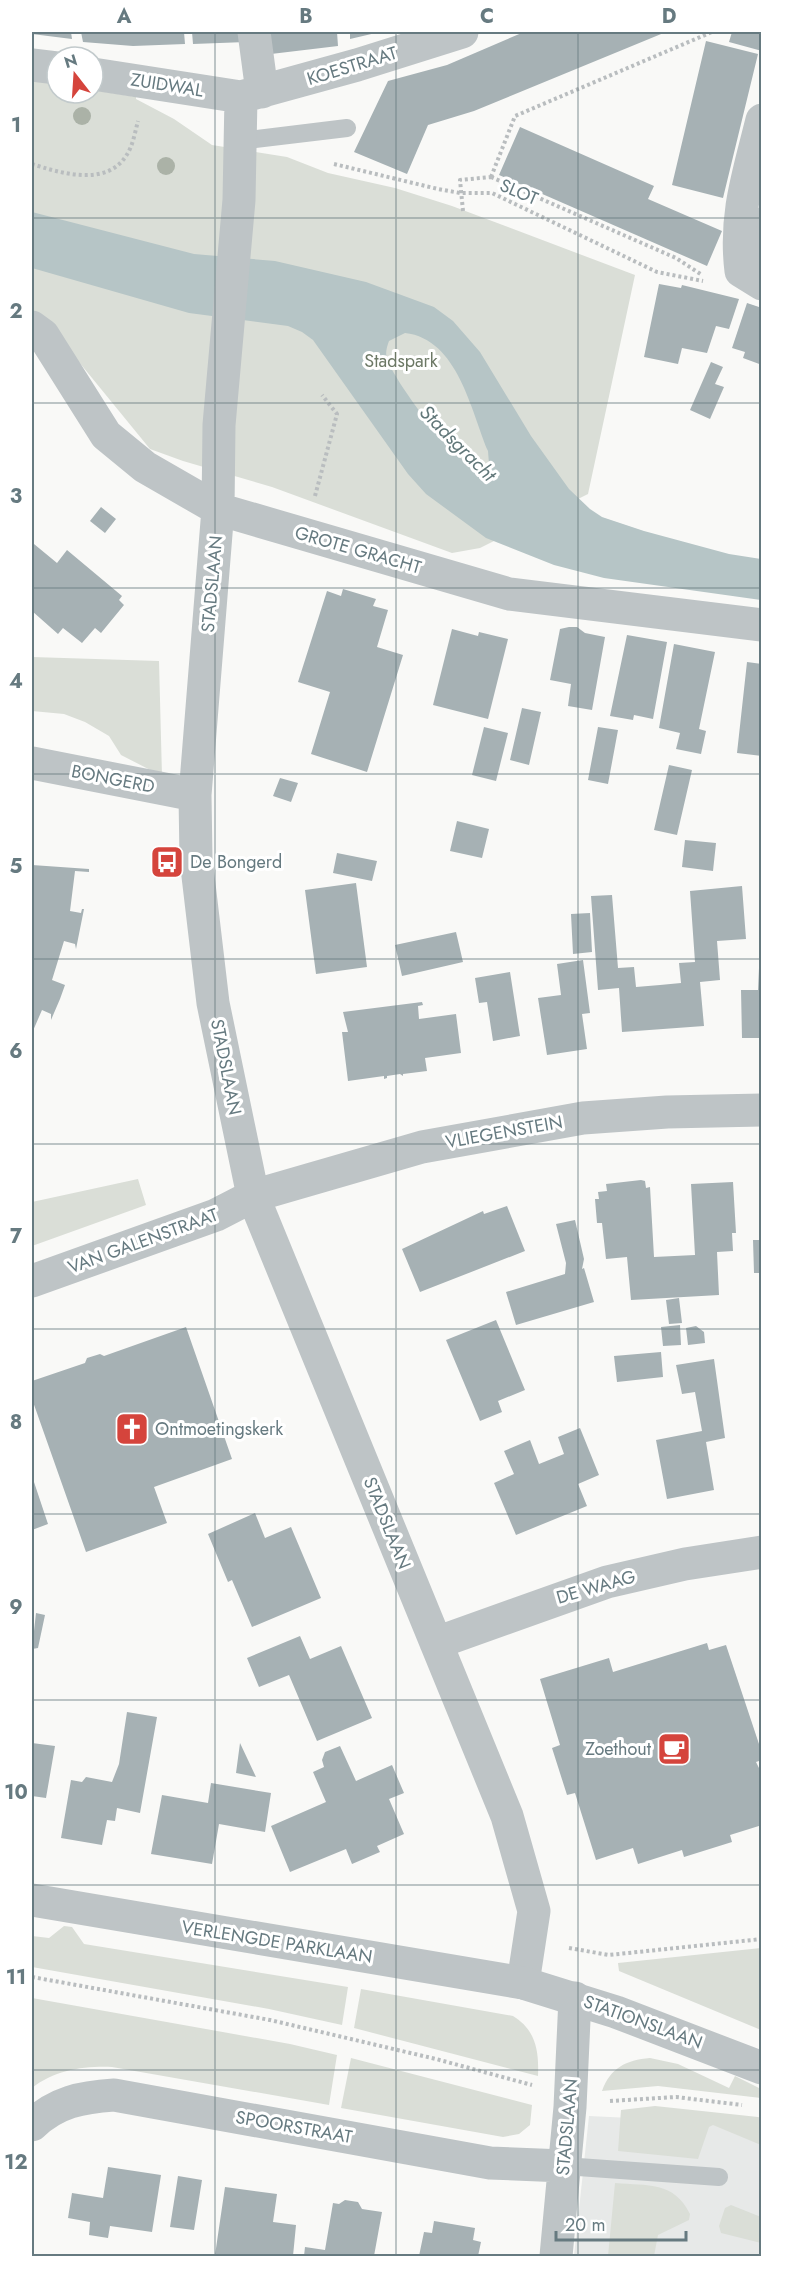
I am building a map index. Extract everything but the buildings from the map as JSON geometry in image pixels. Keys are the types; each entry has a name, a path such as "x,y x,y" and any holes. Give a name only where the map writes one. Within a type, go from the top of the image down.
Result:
{"street":[{"name":"STADSLAAN","path":"254,32 251,94 240,141 239,200 219,425 218,509 195,795 196,859 213,1003 253,1196 507,1816 524,1869 534,1911 523,1983"},
{"name":"KOESTRAAT","path":"251,94 357,66 462,32"},
{"name":"ZUIDWAL","path":"105,76 251,94"},
{"path":"755,273 737,240 741,204 762,120"},
{"path":"755,273 752,224 762,183"},
{"name":"GROTE GRACHT","path":"32,327 43,336 106,435 145,467 218,509 509,594 762,626"},
{"name":"BONGERD","path":"32,763 195,795"},
{"name":"VLIEGENSTEIN","path":"253,1196 422,1147 502,1131 583,1118 667,1112 762,1110"},
{"name":"VAN GALENSTRAAT","path":"32,1281 216,1215 253,1196"},
{"name":"DE WAAG","path":"436,1643 607,1582 685,1564 762,1552"},
{"name":"VERLENGDE PARKLAAN","path":"32,1900 523,1983"},
{"name":"STATIONSLAAN","path":"523,1983 575,1998 762,2068"},
{"name":"STADSLAAN","path":"556,2256 570,2095 575,1998"},
{"name":"SPOORSTRAAT","path":"32,2125 66,2102 86,2097 114,2095 490,2163 564,2166"}],"lane":[{"path":"240,141 347,128"},
{"path":"564,2166 719,2176"}],"path":[{"path":"463,211 460,180 491,177 515,116 712,32"},
{"path":"32,164 88,175 113,170 126,156 130,147 148,82"},
{"name":"SLOT","path":"333,164 460,193 492,193 657,272 711,282 755,273"},
{"name":"SLOT","path":"491,177 688,264"},
{"path":"305,534 338,414 322,395"},
{"path":"530,1942 609,1955 762,1939"},
{"path":"32,1977 270,2020 436,2059 570,2095 610,2101 676,2097 751,2106"}],"shaded area":[{"path":"32,212 194,254 275,261 366,282 434,307 453,321 480,352 531,436 569,489 590,509 602,517 644,531 729,554 761,559 761,600 604,578 554,565 486,538 426,494 408,474 313,340 302,332 288,326 189,313 32,268","holes":["405,333 423,338 438,348 460,379 488,451 489,464 484,471 473,467 445,442 415,405 392,370 386,352 389,341"]},
{"path":"589,2116 761,2126 761,2256 574,2256"}],"green space":[{"name":"Stadspark","path":"32,79 45,81 45,105 105,105 105,92 136,97 212,145 287,157 328,173 395,188 452,206 635,275 588,494 480,548 452,553 272,487 150,449 52,329 32,316"},
{"path":"32,657 159,661 162,776 121,755 109,736 85,722 64,714 32,711"},
{"path":"138,1179 146,1205 32,1246 32,1202"},
{"path":"64,1926 72,1927 84,1944 348,1987 342,2025 269,2009 32,1967 32,1936 49,1938"},
{"path":"761,1948 761,2030 619,1971 618,1963"},
{"path":"361,1989 513,2016 527,2028 534,2042 538,2058 538,2076 354,2028"},
{"path":"32,1998 290,2044 337,2055 329,2105 112,2067 70,2070 50,2077 32,2088 34,2050 32,2049"},
{"path":"351,2058 532,2105 530,2125 519,2134 503,2137 341,2108"},
{"path":"650,2058 678,2064 729,2088 735,2076 761,2089 761,2098 658,2086 602,2091 614,2071 626,2063"},
{"path":"655,2106 761,2118 761,2145 713,2125 709,2127 698,2159 618,2151 621,2110"},
{"path":"615,2183 649,2185 668,2190 684,2203 690,2214 689,2220 658,2235 654,2256 608,2256"},
{"path":"731,2205 761,2217 761,2243 721,2233 719,2226 725,2208"}],"place":[{"name":"De Bongerd","path":"167,862"},
{"name":"Ontmoetingskerk","path":"132,1429"},
{"name":"Zoethout","path":"674,1749"}],"water label":[{"name":"Stadsgracht","path":"458,443"}]}
